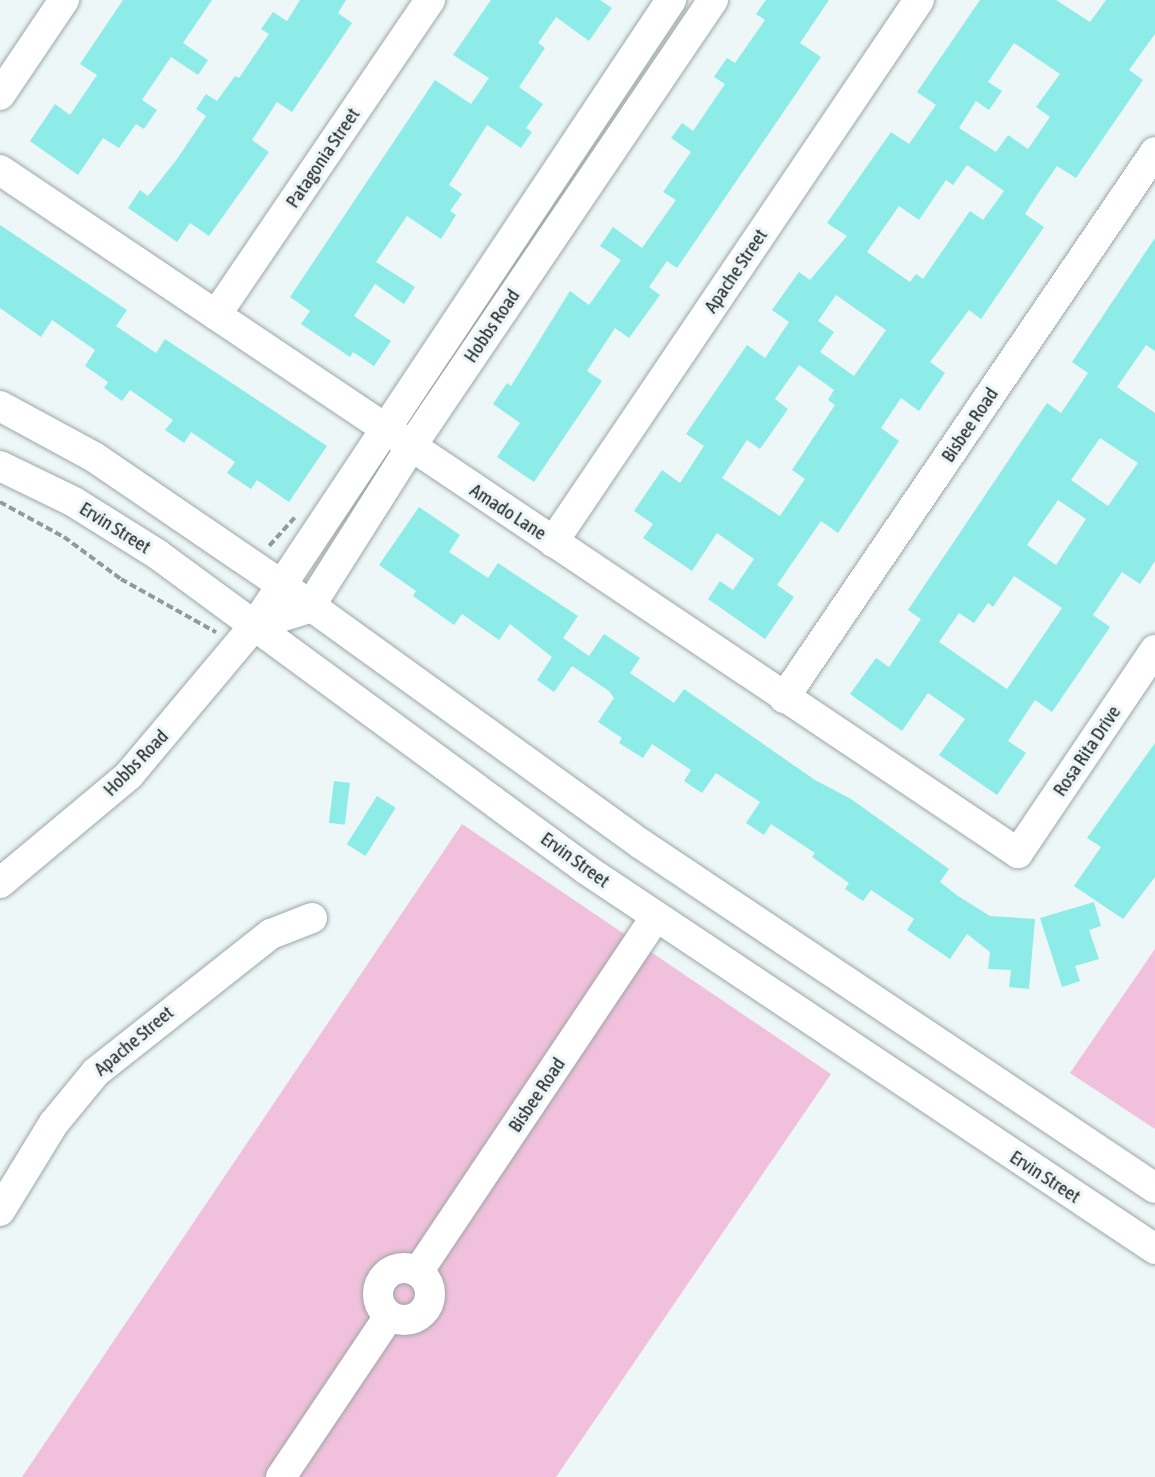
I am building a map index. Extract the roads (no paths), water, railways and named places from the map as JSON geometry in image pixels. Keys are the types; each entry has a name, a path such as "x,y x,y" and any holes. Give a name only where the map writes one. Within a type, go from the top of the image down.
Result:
{"street":[{"path":"0,96 64,0"},
{"name":"Patagonia Street","path":"216,316 430,0"},
{"path":"671,0 706,10"},
{"name":"Hobbs Road","path":"309,608 398,440 671,0"},
{"name":"Apache Street","path":"553,542 919,0"},
{"name":"Hobbs Road","path":"0,883 130,775 244,617 267,575 398,440 706,10"},
{"name":"Bisbee Road","path":"784,698 1155,152"},
{"name":"Amado Lane","path":"0,170 398,440 1018,853"},
{"path":"0,406 94,457 267,575 309,608 641,844 1155,1188"},
{"name":"Ervin Street","path":"0,466 74,502 244,617 656,917 1155,1249"},
{"path":"244,617 309,608"},
{"name":"Rosa Rita Drive","path":"1018,853 1155,650"},
{"name":"Bisbee Road","path":"281,1477 389,1316 412,1320 426,1310 429,1284 418,1272 656,917"},
{"name":"Apache Street","path":"0,1211 54,1123 105,1063 271,934 312,918"}]}
